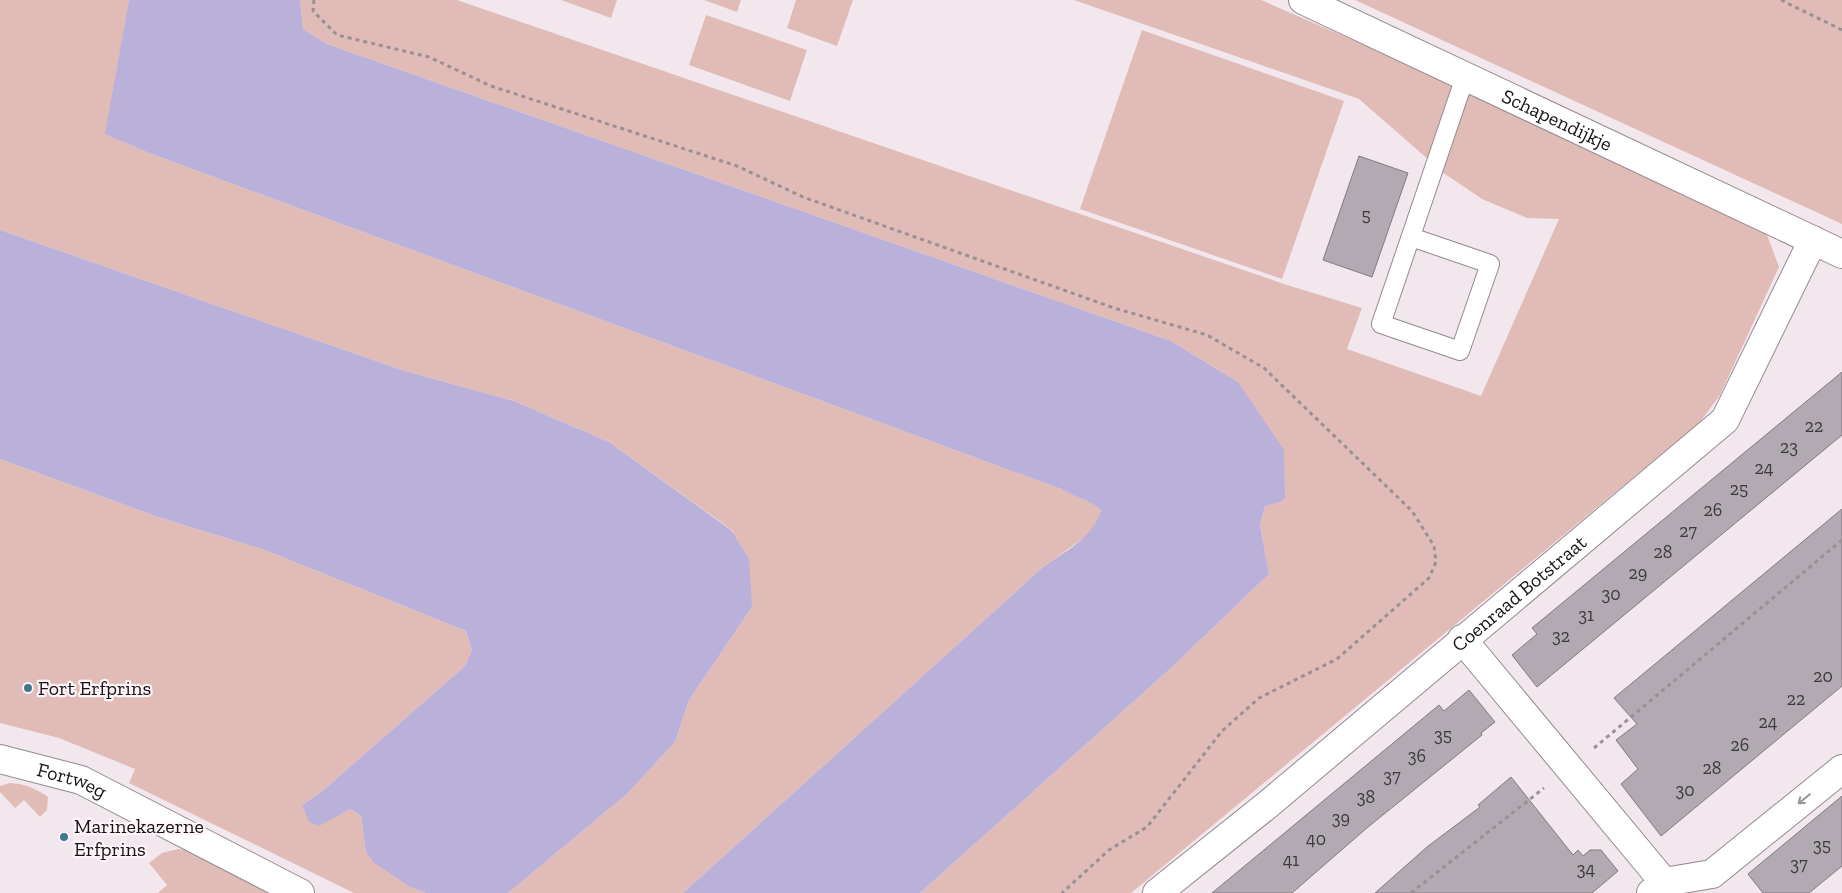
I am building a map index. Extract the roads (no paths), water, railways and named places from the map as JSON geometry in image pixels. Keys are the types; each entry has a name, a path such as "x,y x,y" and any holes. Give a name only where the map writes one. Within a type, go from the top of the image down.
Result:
{"street":[{"name":"Schapendijkje","path":"1302,0 1842,254"},
{"name":"Coenraad Botstraat","path":"1163,891 1726,420 1813,240"},
{"path":"1462,639 1570,768 1658,887 1712,874 1842,768"},
{"name":"Fortweg","path":"0,759 81,780 300,893"}],"lane":[{"path":"1410,237 1490,264 1460,350 1381,324 1410,237 1465,77"}],"place":[{"name":"Fort Erfprins","path":"28,688"},
{"name":"Marinekazerne Erfprins","path":"64,837"}]}
